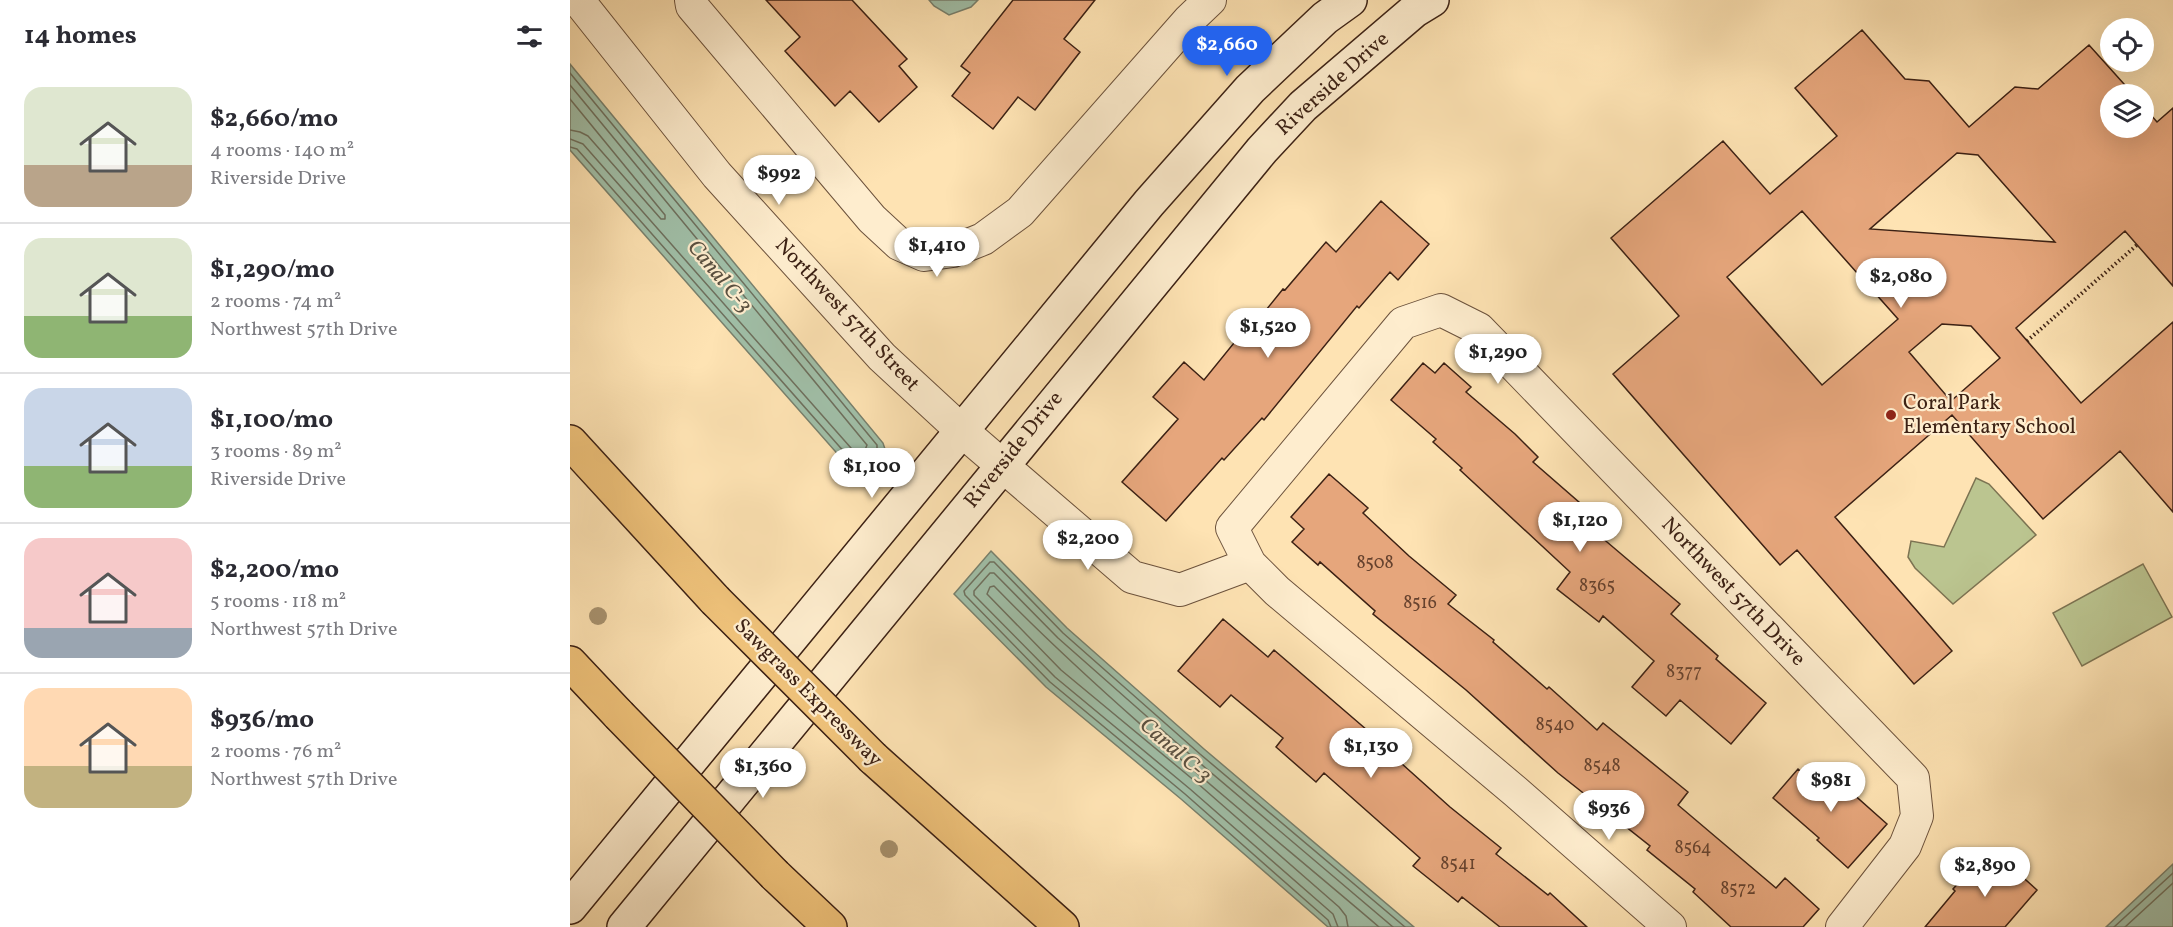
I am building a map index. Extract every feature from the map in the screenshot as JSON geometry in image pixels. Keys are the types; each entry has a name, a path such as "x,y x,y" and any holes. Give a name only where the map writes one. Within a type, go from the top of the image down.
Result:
{"highway":[{"name":"Sawgrass Expressway","path":"570,442 715,600 873,758 1062,927"},
{"path":"570,663 775,875 830,927"}],"street":[{"name":"Northwest 57th Street","path":"578,0 717,175 882,357 961,430"},
{"path":"691,0 692,6 872,219 899,244 924,255 953,251 983,239 1020,212 1189,20 1210,0"},
{"path":"570,907 1149,203 1250,89 1325,18 1350,0"},
{"name":"Riverside Drive","path":"624,927 1001,465 1262,150 1303,106 1417,4"},
{"name":"Northwest 57th Drive","path":"1670,927 1516,792 1277,591 1250,564 1232,528 1403,323 1441,310 1479,329 1913,778 1917,816 1905,846 1842,927"},
{"path":"961,430 1132,577 1180,590 1250,564"}],"path":[{"path":"2027,341 2137,245"}],"shaded area":[{"path":"1976,478 1989,484 2036,535 1953,604 1915,568 1908,557 1911,541 1944,547"},
{"path":"2143,564 2172,617 2082,666 2053,613"}],"water":[{"path":"929,0 978,0 971,7 949,15"},
{"name":"Canal C-3","path":"570,64 883,443 885,449 869,469 856,469 842,459 570,150"},
{"name":"Canal C-3","path":"991,551 1067,628 1204,749 1414,927 1328,927 1181,799 1046,687 954,594"},
{"path":"2173,864 2173,927 2106,927"}],"building":[{"path":"766,0 852,0 907,59 899,66 917,87 879,122 850,91 835,106 785,51 800,37"},
{"path":"1013,0 1095,0 1064,39 1080,52 1035,110 1018,97 993,129 952,96 970,73 961,66"},
{"path":"1862,30 1905,79 1929,81 1969,127 2015,87 2038,89 2089,45 2100,57 2100,72 2113,72 2124,84 2100,84 2100,138 2154,138 2154,119 2157,122 2173,108 2173,286 2125,231 2016,328 2081,403 2173,322 2173,512 2120,451 2043,519 1952,415 1835,517 1952,651 1914,684 1797,550 1780,565 1613,374 1679,316 1611,238 1723,141 1770,194 1837,136 1795,88","holes":["1957,153 1978,155 2055,242 1870,229","1802,211 1898,319 1822,385 1727,277","1942,324 1971,326 2000,358 1951,401 1909,352"]},
{"path":"1381,201 1429,244 1398,280 1390,272 1359,308 1357,306 1264,420 1262,418 1224,460 1222,458 1166,521 1122,482 1178,419 1153,397 1184,362 1204,380 1242,333 1245,336 1283,289 1285,290 1326,242 1336,252"},
{"path":"1423,363 1435,373 1444,363 1471,387 1466,392 1538,457 1533,462 1595,516 1587,525 1680,604 1671,614 1718,656 1716,659 1766,703 1731,744 1680,700 1666,716 1632,687 1654,661 1603,616 1599,622 1557,589 1570,572 1460,470 1462,468 1433,442 1436,439 1391,400"},
{"path":"1329,474 1368,508 1363,513 1409,556 1456,595 1448,604 1494,640 1493,642 1547,689 1549,687 1597,730 1603,723 1688,792 1678,805 1776,888 1785,878 1819,909 1803,927 1731,927 1693,892 1695,889 1647,850 1650,846 1558,773 1466,690 1373,614 1375,611 1320,562 1318,565 1292,542 1304,529 1291,517"},
{"path":"1223,619 1268,657 1274,650 1403,761 1401,763 1450,807 1501,848 1496,854 1548,895 1550,893 1587,927 1500,927 1462,897 1458,902 1413,866 1420,858 1324,773 1316,782 1276,747 1283,738 1231,695 1220,707 1178,671"},
{"path":"1825,764 1852,788 1850,791 1887,824 1848,868 1817,840 1819,838 1773,798 1798,769 1811,780"},
{"path":"1998,855 2037,890 2005,927 1925,927 1955,891 1953,889 1978,861 1986,868"}],"place":[{"name":"Coral Park Elementary School","path":"1891,415"}]}
